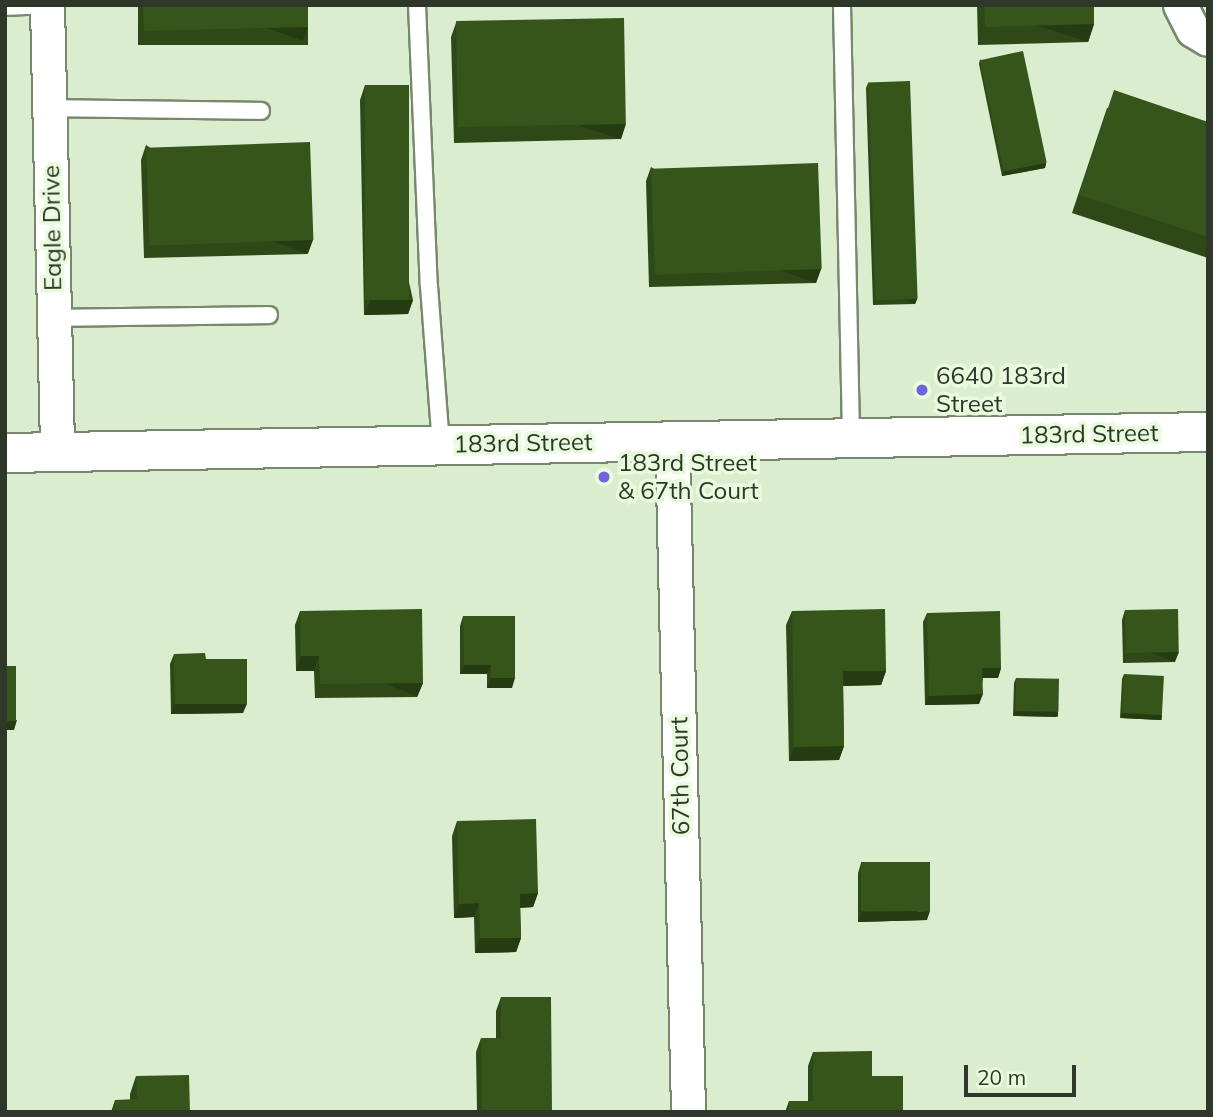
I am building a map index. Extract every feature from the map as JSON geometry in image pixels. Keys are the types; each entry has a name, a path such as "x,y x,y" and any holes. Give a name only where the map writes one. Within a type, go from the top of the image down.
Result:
{"street":[{"name":"Eagle Drive","path":"47,5 57,451"},
{"path":"1180,5 1193,30 1208,39"},
{"name":"183rd Street","path":"5,453 1208,432"},
{"name":"67th Court","path":"672,441 688,1112"}],"lane":[{"path":"5,7 47,5"},
{"path":"417,5 429,286 441,445"},
{"path":"842,5 851,438"},
{"path":"49,108 261,111"},
{"path":"54,318 269,314"}],"building":[{"path":"143,5 308,5 308,27 144,31"},
{"path":"984,5 1094,5 1094,24 985,27"},
{"path":"624,18 626,124 458,127 456,21"},
{"path":"1023,51 1047,163 1004,172 980,60"},
{"path":"910,81 918,299 876,300 868,82"},
{"path":"365,85 409,85 409,300 365,300"},
{"path":"1114,90 1208,122 1208,237 1079,195"},
{"path":"310,142 313,240 150,246 146,148"},
{"path":"818,163 822,269 655,275 651,169"},
{"path":"422,609 423,683 320,684 319,656 301,656 300,611"},
{"path":"885,609 886,671 843,671 844,746 794,747 792,611"},
{"path":"1178,609 1179,652 1126,653 1125,610"},
{"path":"1000,611 1001,668 982,668 983,694 929,696 927,613"},
{"path":"463,616 515,616 515,678 491,678 491,665 464,665"},
{"path":"205,653 206,659 247,659 247,704 175,704 174,654"},
{"path":"5,666 16,666 16,721 5,721"},
{"path":"1124,674 1164,676 1162,715 1122,713"},
{"path":"1016,678 1059,679 1058,712 1015,711"},
{"path":"536,819 538,893 520,894 521,938 480,938 479,903 459,904 457,821"},
{"path":"861,862 930,862 930,911 861,911"},
{"path":"501,997 551,997 552,1111 482,1112 481,1038 501,1038"},
{"path":"872,1051 872,1076 903,1076 903,1112 789,1112 789,1101 813,1101 813,1052"},
{"path":"189,1075 190,1112 115,1112 115,1100 137,1099 136,1076"}],"place":[{"name":"6640 183rd Street","path":"922,390"},
{"name":"183rd Street & 67th Court","path":"604,477"}]}
